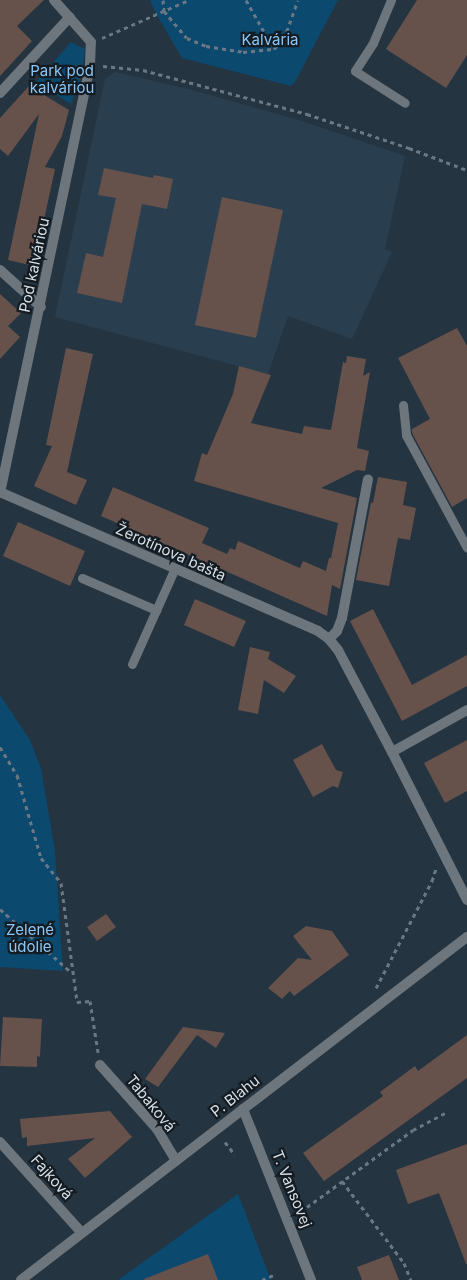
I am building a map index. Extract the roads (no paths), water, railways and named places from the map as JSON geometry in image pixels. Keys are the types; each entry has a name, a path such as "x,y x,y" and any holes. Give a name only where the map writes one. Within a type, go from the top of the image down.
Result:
{"street":[{"path":"0,93 70,17 54,0"},
{"name":"Pod kalváriou","path":"0,493 41,307 90,66 91,42 70,17"},
{"path":"0,270 41,307"},
{"path":"329,639 337,630 342,618 368,479"},
{"name":"Žerotínova bašta","path":"0,493 318,631 329,639 338,650 392,752 467,900"},
{"path":"392,752 467,710"},
{"name":"P. Blahu","path":"21,1280 80,1232 176,1161 467,937"},
{"name":"Tabaková","path":"100,1065 157,1129 176,1161"},
{"name":"T. Vansovej","path":"243,1109 312,1280"},
{"name":"Fajková","path":"0,1142 80,1232"}],"lane":[{"path":"391,0 373,43 355,71 405,103"},
{"path":"404,406 406,435 467,548"},
{"path":"132,664 174,570"},
{"path":"82,578 156,610"}],"park label":[{"name":"Kalvária","path":"270,40"},
{"name":"Park pod kalváriou","path":"62,78"},
{"name":"Zelené údolie","path":"30,938"}]}
